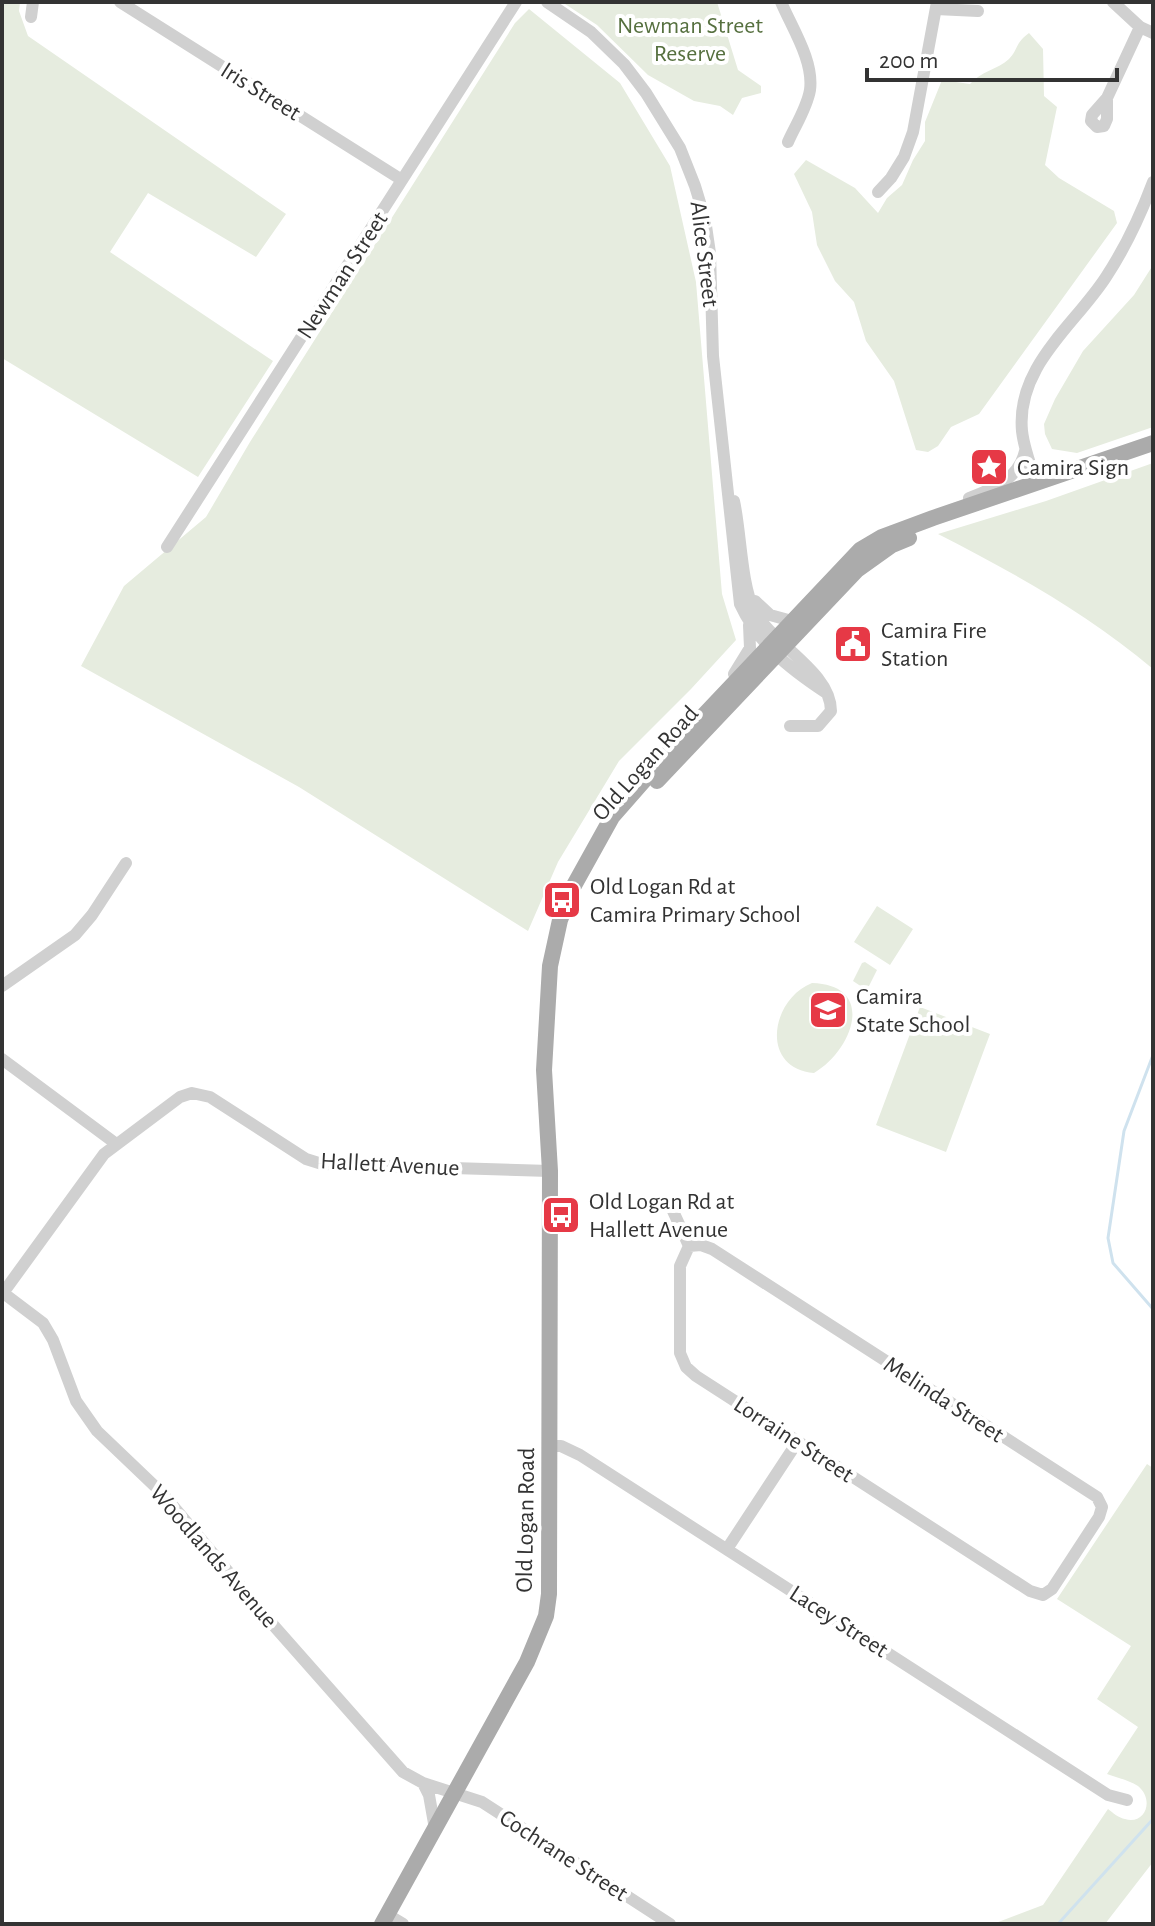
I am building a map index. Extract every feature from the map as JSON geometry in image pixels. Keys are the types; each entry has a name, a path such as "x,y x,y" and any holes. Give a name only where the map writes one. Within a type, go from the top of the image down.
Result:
{"main road":[{"path":"777,646 792,621 860,550 882,537 1153,443"},
{"path":"777,646 875,556 892,545 1026,494 1037,484"},
{"name":"Old Logan Road","path":"385,1919 527,1662 546,1616 549,1594 550,1171 544,1070 552,951 564,908 612,817 706,712 777,646"},
{"name":"Old Logan Road","path":"550,1171 556,1125 560,970 571,923 599,855 628,812 777,646"}],"street":[{"path":"31,17 33,2"},
{"name":"Iris Street","path":"120,2 402,180"},
{"name":"Newman Street","path":"167,547 516,2"},
{"name":"Alice Street","path":"547,2 591,32 624,64 680,148 695,186 705,219 710,253 713,356 740,604 756,635 777,646"},
{"path":"781,2 807,62 810,77 806,104 788,142"},
{"path":"1113,2 1140,27 1153,33"},
{"path":"878,192 904,157 913,132 936,6 978,11"},
{"path":"1107,98 1140,27"},
{"path":"1037,484 1026,449 1022,420 1031,380 1043,356 1107,276 1153,182"},
{"path":"1026,449 1045,468 1065,474"},
{"path":"882,537 993,489 1020,467 1026,449"},
{"name":"Alice Street","path":"726,467 738,518 748,592 754,611 777,646"},
{"path":"748,592 770,615 792,621"},
{"name":"Old Logan Road","path":"706,712 749,650 749,622"},
{"path":"777,646 810,670 831,700 831,711 818,726 790,726"},
{"path":"2,986 75,935 126,863"},
{"path":"2,1059 115,1143"},
{"name":"Hallett Avenue","path":"2,1293 91,1169 115,1143 180,1097 192,1093 210,1097 306,1159 322,1164 550,1171"},
{"path":"673,1211 689,1246"},
{"name":"Melinda Street","path":"689,1246 701,1245 712,1249 1097,1497 1102,1507 1099,1517 1052,1589 1043,1595"},
{"name":"Lorraine Street","path":"689,1246 680,1266 680,1353 686,1367 1030,1591 1043,1595"},
{"name":"Woodlands Avenue","path":"2,1293 43,1323 53,1340 76,1401 97,1431 163,1494 403,1772 423,1783 456,1792"},
{"path":"727,1549 798,1441"},
{"name":"Lacey Street","path":"550,1446 561,1446 580,1455 1108,1795 1127,1800"},
{"path":"423,1783 429,1795 435,1829"},
{"name":"Cochrane Street","path":"456,1792 491,1807 670,1924"},
{"path":"385,1919 403,1924"}],"green space":[{"path":"2,2 20,2 19,11 28,36 286,214 256,257 148,193 110,252 273,361 198,477 2,358"},
{"name":"Newman Street Reserve","path":"562,2 717,2 738,70 761,86 761,93 742,98 733,115 720,106 694,101 648,75 597,25"},
{"path":"529,9 620,83 670,166 696,282 722,594 736,640 619,761 558,862 528,931 299,787 81,666 124,586 206,517 250,442 515,23"},
{"path":"1029,33 1043,49 1044,96 1057,107 1045,165 1059,178 1114,211 1117,223 979,414 951,427 938,446 928,452 916,450 894,381 866,341 854,302 835,281 817,245 812,212 794,174 806,160 855,188 878,213 887,198 902,185 925,141 925,122 942,80 970,84 1009,59"},
{"path":"1153,265 1153,427 1077,453 1052,449 1044,424 1055,399 1083,351 1134,295"},
{"path":"1153,463 1153,669 1050,596 938,534 1046,501"},
{"path":"877,906 913,929 890,965 854,942"},
{"path":"865,962 877,970 865,989 853,981"},
{"path":"812,983 832,986 845,995 851,1006 852,1020 839,1050 814,1073 796,1068 785,1059 778,1047 777,1032 787,1003 798,991"},
{"path":"920,1007 990,1034 946,1152 876,1125"},
{"path":"1147,1464 1153,1468 1153,1862 1105,1924 993,1924 1043,1905 1108,1809 1121,1818 1132,1820 1145,1810 1146,1798 1138,1786 1107,1774 1138,1727 1097,1699 1131,1646 1057,1599"}],"waterway":[{"path":"1153,1055 1124,1131 1108,1238 1113,1263 1153,1309"},
{"path":"1058,1924 1153,1819"}],"place":[{"name":"Camira Sign","path":"989,467"},
{"name":"Camira Fire Station","path":"853,644"},
{"name":"Old Logan Rd at Camira Primary School","path":"562,900"},
{"name":"Camira State School","path":"828,1010"},
{"name":"Old Logan Rd at Hallett Avenue","path":"561,1215"}]}
